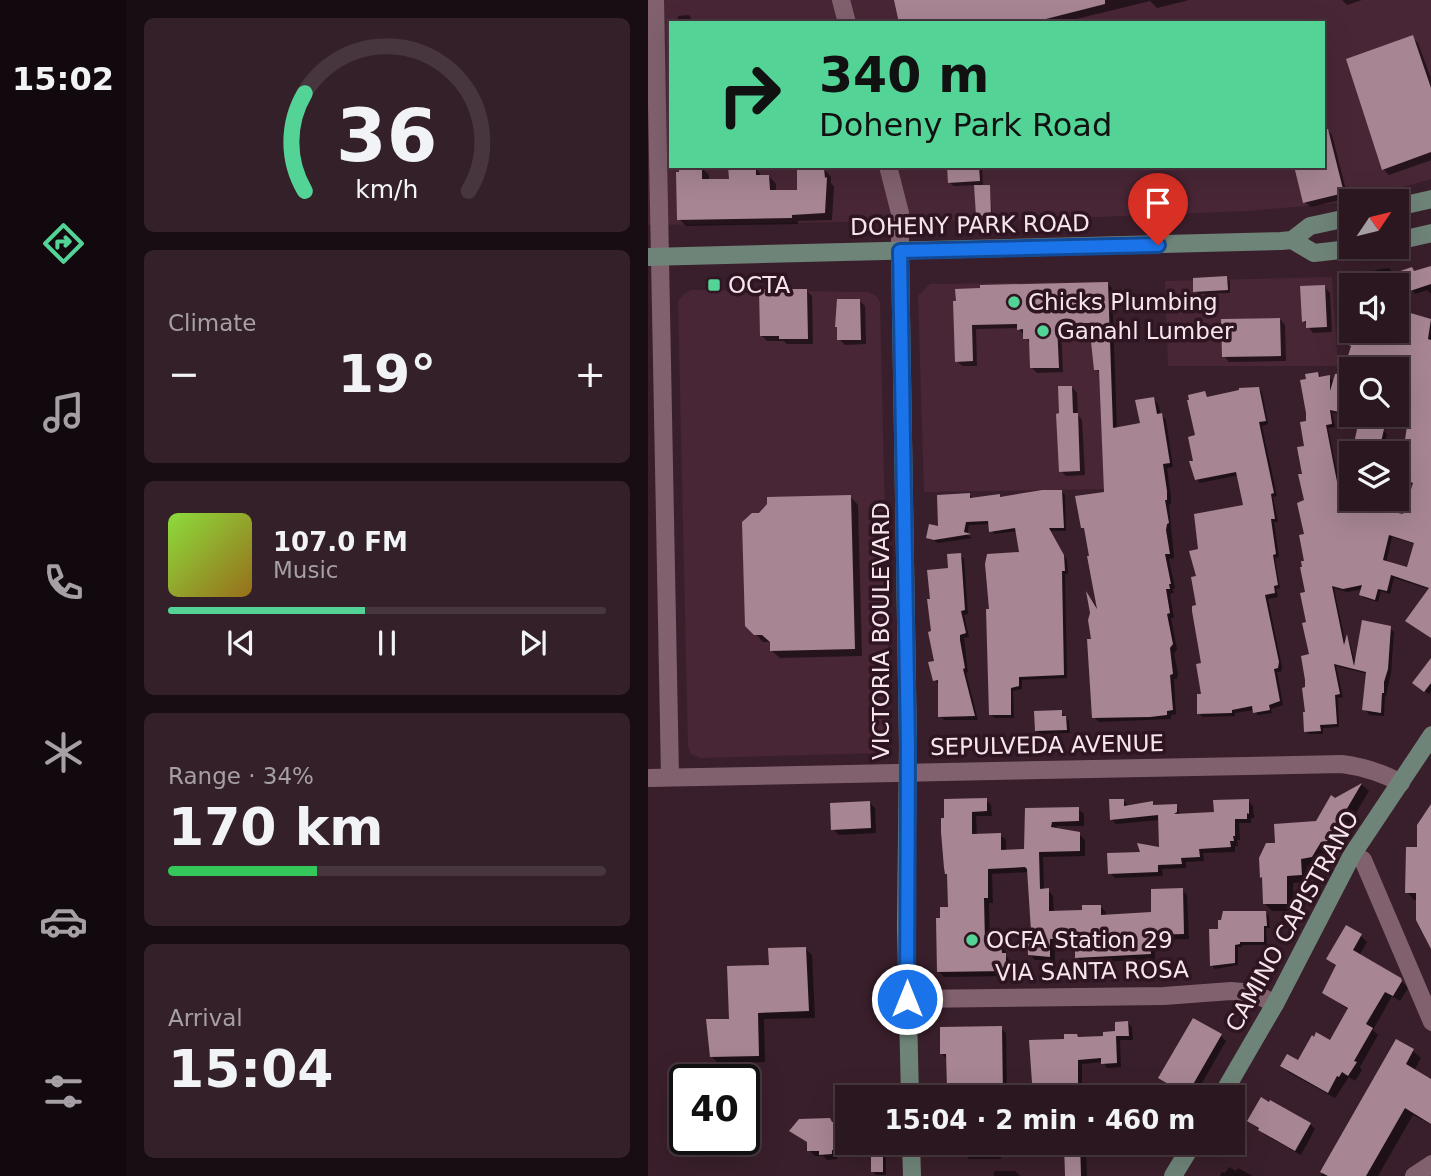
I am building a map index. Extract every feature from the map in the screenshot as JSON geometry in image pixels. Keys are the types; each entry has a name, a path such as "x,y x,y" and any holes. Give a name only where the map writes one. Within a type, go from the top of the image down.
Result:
{"main road":[{"path":"1409,204 1431,199"},
{"name":"DOHENY PARK ROAD","path":"1292,240 1310,226 1339,220"},
{"path":"1409,238 1431,235"},
{"name":"DOHENY PARK ROAD","path":"654,256 1178,245 1292,240 1314,253 1339,250"},
{"name":"VICTORIA BOULEVARD","path":"900,251 910,1085"},
{"name":"CAMINO CAPISTRANO","path":"1228,1085 1275,1004 1352,855 1431,735"},
{"path":"911,1155 912,1176"},
{"path":"1173,1176 1186,1155"}],"street":[{"path":"655,0 654,256 670,777"},
{"path":"841,0 846,21"},
{"name":"VICTORIA BOULEVARD","path":"889,168 901,213 900,251"},
{"name":"SEPULVEDA AVENUE","path":"648,778 1342,764 1367,768 1401,783"},
{"path":"1352,855 1363,860 1431,1022"},
{"name":"VIA SANTA ROSA","path":"907,999 1164,996 1231,991 1254,993 1275,1004"},
{"path":"1414,1176 1431,1164"}],"shaded area":[{"path":"648,0 1431,0 1431,179 1396,189 1339,189 1339,203 1247,211 1048,219 648,225"},
{"path":"1332,277 1338,366 1168,366 1165,281"},
{"path":"1108,282 1115,489 924,492 918,296 930,284"},
{"path":"691,290 868,292 880,302 890,739 877,753 700,758 691,754 688,746 678,301"}],"building":[{"path":"894,0 1105,0 1105,4 1038,21 899,21"},
{"path":"1413,35 1431,88 1431,152 1382,170 1346,59"},
{"path":"1325,129 1328,129 1343,189 1339,189 1339,194 1303,203 1294,168 1325,168"},
{"path":"679,168 702,168 702,179 729,179 728,168 756,168 756,175 769,175 770,190 797,190 797,168 824,168 825,178 827,177 825,213 792,215 792,218 677,220 676,172 679,172"},
{"path":"947,168 979,168 980,181 948,183"},
{"path":"974,185 990,185 991,215 976,216"},
{"path":"1431,266 1431,284 1410,291 1409,273 1394,273 1412,267 1414,271"},
{"path":"1227,276 1228,290 1193,292 1193,278"},
{"path":"1108,282 1113,428 1140,423 1135,400 1154,397 1157,414 1162,413 1170,463 1163,464 1169,523 1166,530 1170,554 1165,554 1171,584 1170,589 1166,589 1170,613 1167,614 1173,644 1170,648 1173,674 1170,675 1173,710 1167,711 1167,715 1150,717 1092,718 1087,639 1091,639 1088,620 1090,613 1086,591 1097,609 1084,528 1081,528 1075,496 1104,492 1099,370 1094,370 1089,323 1057,324 1059,368 1030,368 1029,339 1023,339 1023,329 1017,330 1017,324 972,325 973,361 955,362 955,289 980,288 980,285"},
{"path":"1325,285 1327,327 1306,328 1306,321 1302,322 1300,286"},
{"path":"759,289 807,289 808,339 760,336"},
{"path":"837,299 860,299 861,340 837,340"},
{"path":"1409,313 1431,319 1428,339 1431,340 1431,638 1405,621 1429,588 1391,575 1387,591 1378,589 1375,600 1359,595 1362,585 1343,589 1332,586 1344,645 1347,634 1354,666 1362,620 1391,626 1381,713 1362,710 1366,672 1334,664 1340,694 1335,695 1337,724 1320,725 1321,731 1304,732 1302,688 1305,687 1305,680 1301,656 1309,654 1302,623 1306,622 1300,593 1305,592 1300,567 1301,561 1304,561 1299,535 1304,534 1297,503 1304,500 1298,474 1302,474 1297,447 1304,446 1300,422 1306,421 1306,413 1300,380 1306,379 1305,374 1318,372 1319,377 1330,375 1330,391 1335,374 1339,373 1339,412 1330,410 1332,424 1326,425 1339,492 1339,511 1388,511 1403,514 1404,511 1409,511 1409,495 1413,483 1409,482 1410,442 1405,440 1409,427 1409,357 1348,357 1351,346 1346,344 1409,343","holes":["1389,535 1414,543 1407,567 1383,560"]},
{"path":"1280,318 1281,356 1222,357 1221,319"},
{"path":"1058,386 1072,386 1073,413 1078,413 1080,471 1059,472 1056,414 1059,413"},
{"path":"1259,387 1266,421 1259,422 1274,493 1271,494 1275,519 1271,519 1278,585 1274,586 1275,593 1265,595 1279,662 1278,668 1274,669 1280,701 1269,705 1270,710 1253,713 1252,706 1232,710 1232,713 1197,714 1197,694 1201,694 1196,664 1201,663 1192,611 1192,606 1196,605 1191,577 1196,576 1189,551 1198,549 1194,514 1243,505 1236,472 1195,480 1189,461 1193,461 1188,437 1195,435 1187,400 1188,395 1205,391 1207,397 1239,388"},
{"path":"1357,427 1384,429 1381,441 1355,441"},
{"path":"1042,490 1062,490 1064,528 1049,528 1064,555 1064,675 1019,677 1019,686 1011,688 1011,715 989,715 986,609 989,609 985,564 987,554 1019,552 1015,528 989,532 988,521 966,522 964,532 971,534 934,540 926,538 929,524 938,526 937,495 970,493 970,498 1000,494 1000,497"},
{"path":"851,495 855,649 770,651 770,642 762,635 754,635 745,626 742,522 752,513 759,513 767,504 767,497"},
{"path":"961,553 965,610 961,611 966,633 960,635 960,640 963,669 975,716 938,717 938,680 933,681 928,662 934,661 928,632 931,631 927,570 948,568 947,554"},
{"path":"1431,658 1431,683 1424,692 1412,683"},
{"path":"1062,710 1062,716 1066,716 1067,730 1035,731 1034,711"},
{"path":"1362,783 1328,841 1321,842 1312,857 1301,859 1302,875 1287,876 1287,904 1263,904 1259,858 1266,843 1275,843 1274,824 1316,821 1331,795 1335,798"},
{"path":"987,798 987,811 972,812 972,834 1001,833 1001,850 1024,849 1025,808 1079,807 1079,821 1052,822 1051,827 1080,832 1080,851 1039,852 1040,889 1049,888 1049,911 1082,910 1082,905 1101,905 1101,915 1151,912 1151,889 1183,888 1184,934 1150,935 1151,954 1075,958 1075,939 1050,939 1050,957 1028,955 1027,931 1031,931 1027,869 988,869 988,898 984,898 985,942 1001,944 1002,953 1006,953 1006,971 937,972 936,918 940,918 940,907 948,907 941,832 944,799"},
{"path":"1109,799 1124,799 1124,806 1153,801 1153,805 1177,804 1177,812 1174,814 1214,812 1213,800 1249,799 1249,814 1247,813 1247,819 1235,819 1235,836 1234,841 1230,841 1231,847 1199,849 1200,857 1181,858 1182,864 1158,865 1158,872 1108,874 1107,853 1140,852 1137,843 1159,847 1158,815 1110,820"},
{"path":"870,801 871,828 831,830 830,803"},
{"path":"1431,804 1431,949 1416,920 1416,893 1405,893 1406,847 1417,847 1417,825"},
{"path":"1223,911 1266,911 1264,942 1240,942 1235,945 1235,963 1210,966 1209,929 1218,929 1218,920 1221,920"},
{"path":"1346,925 1362,934 1353,950 1402,981 1393,996 1385,992 1366,1024 1373,1028 1354,1061 1357,1062 1348,1076 1342,1072 1337,1076 1328,1093 1280,1066 1287,1054 1298,1060 1316,1032 1330,1040 1348,1008 1322,993 1336,965 1326,959"},
{"path":"806,947 809,1011 758,1013 759,1056 710,1057 706,1019 729,1019 727,966 769,965 768,948"},
{"path":"1193,1018 1222,1034 1193,1085 1170,1085 1158,1078"},
{"path":"1128,1021 1129,1036 1116,1036 1117,1063 1101,1064 1101,1058 1078,1060 1078,1085 1032,1085 1029,1040 1064,1039 1064,1034 1077,1034 1078,1037 1103,1036 1103,1032 1115,1031 1115,1022"},
{"path":"1002,1026 1003,1085 947,1085 946,1054 940,1054 940,1027"},
{"path":"1396,1039 1414,1049 1406,1064 1431,1079 1431,1124 1405,1108 1366,1176 1328,1176 1320,1172"},
{"path":"1261,1097 1311,1123 1295,1151 1247,1121"},
{"path":"830,1118 835,1122 835,1150 832,1150 832,1154 819,1155 819,1151 807,1151 807,1142 789,1131 799,1119"},
{"path":"871,1155 883,1155 883,1172 871,1172"},
{"path":"1064,1155 1080,1155 1081,1176 1065,1176"}],"place":[{"name":"OCTA","path":"714,285"},
{"name":"Chicks Plumbing","path":"1014,302"},
{"name":"Ganahl Lumber","path":"1043,331"},
{"name":"OCFA Station 29","path":"972,940"}],"route":[{"path":"907,999 908,746 900,251 1158,245"}]}
